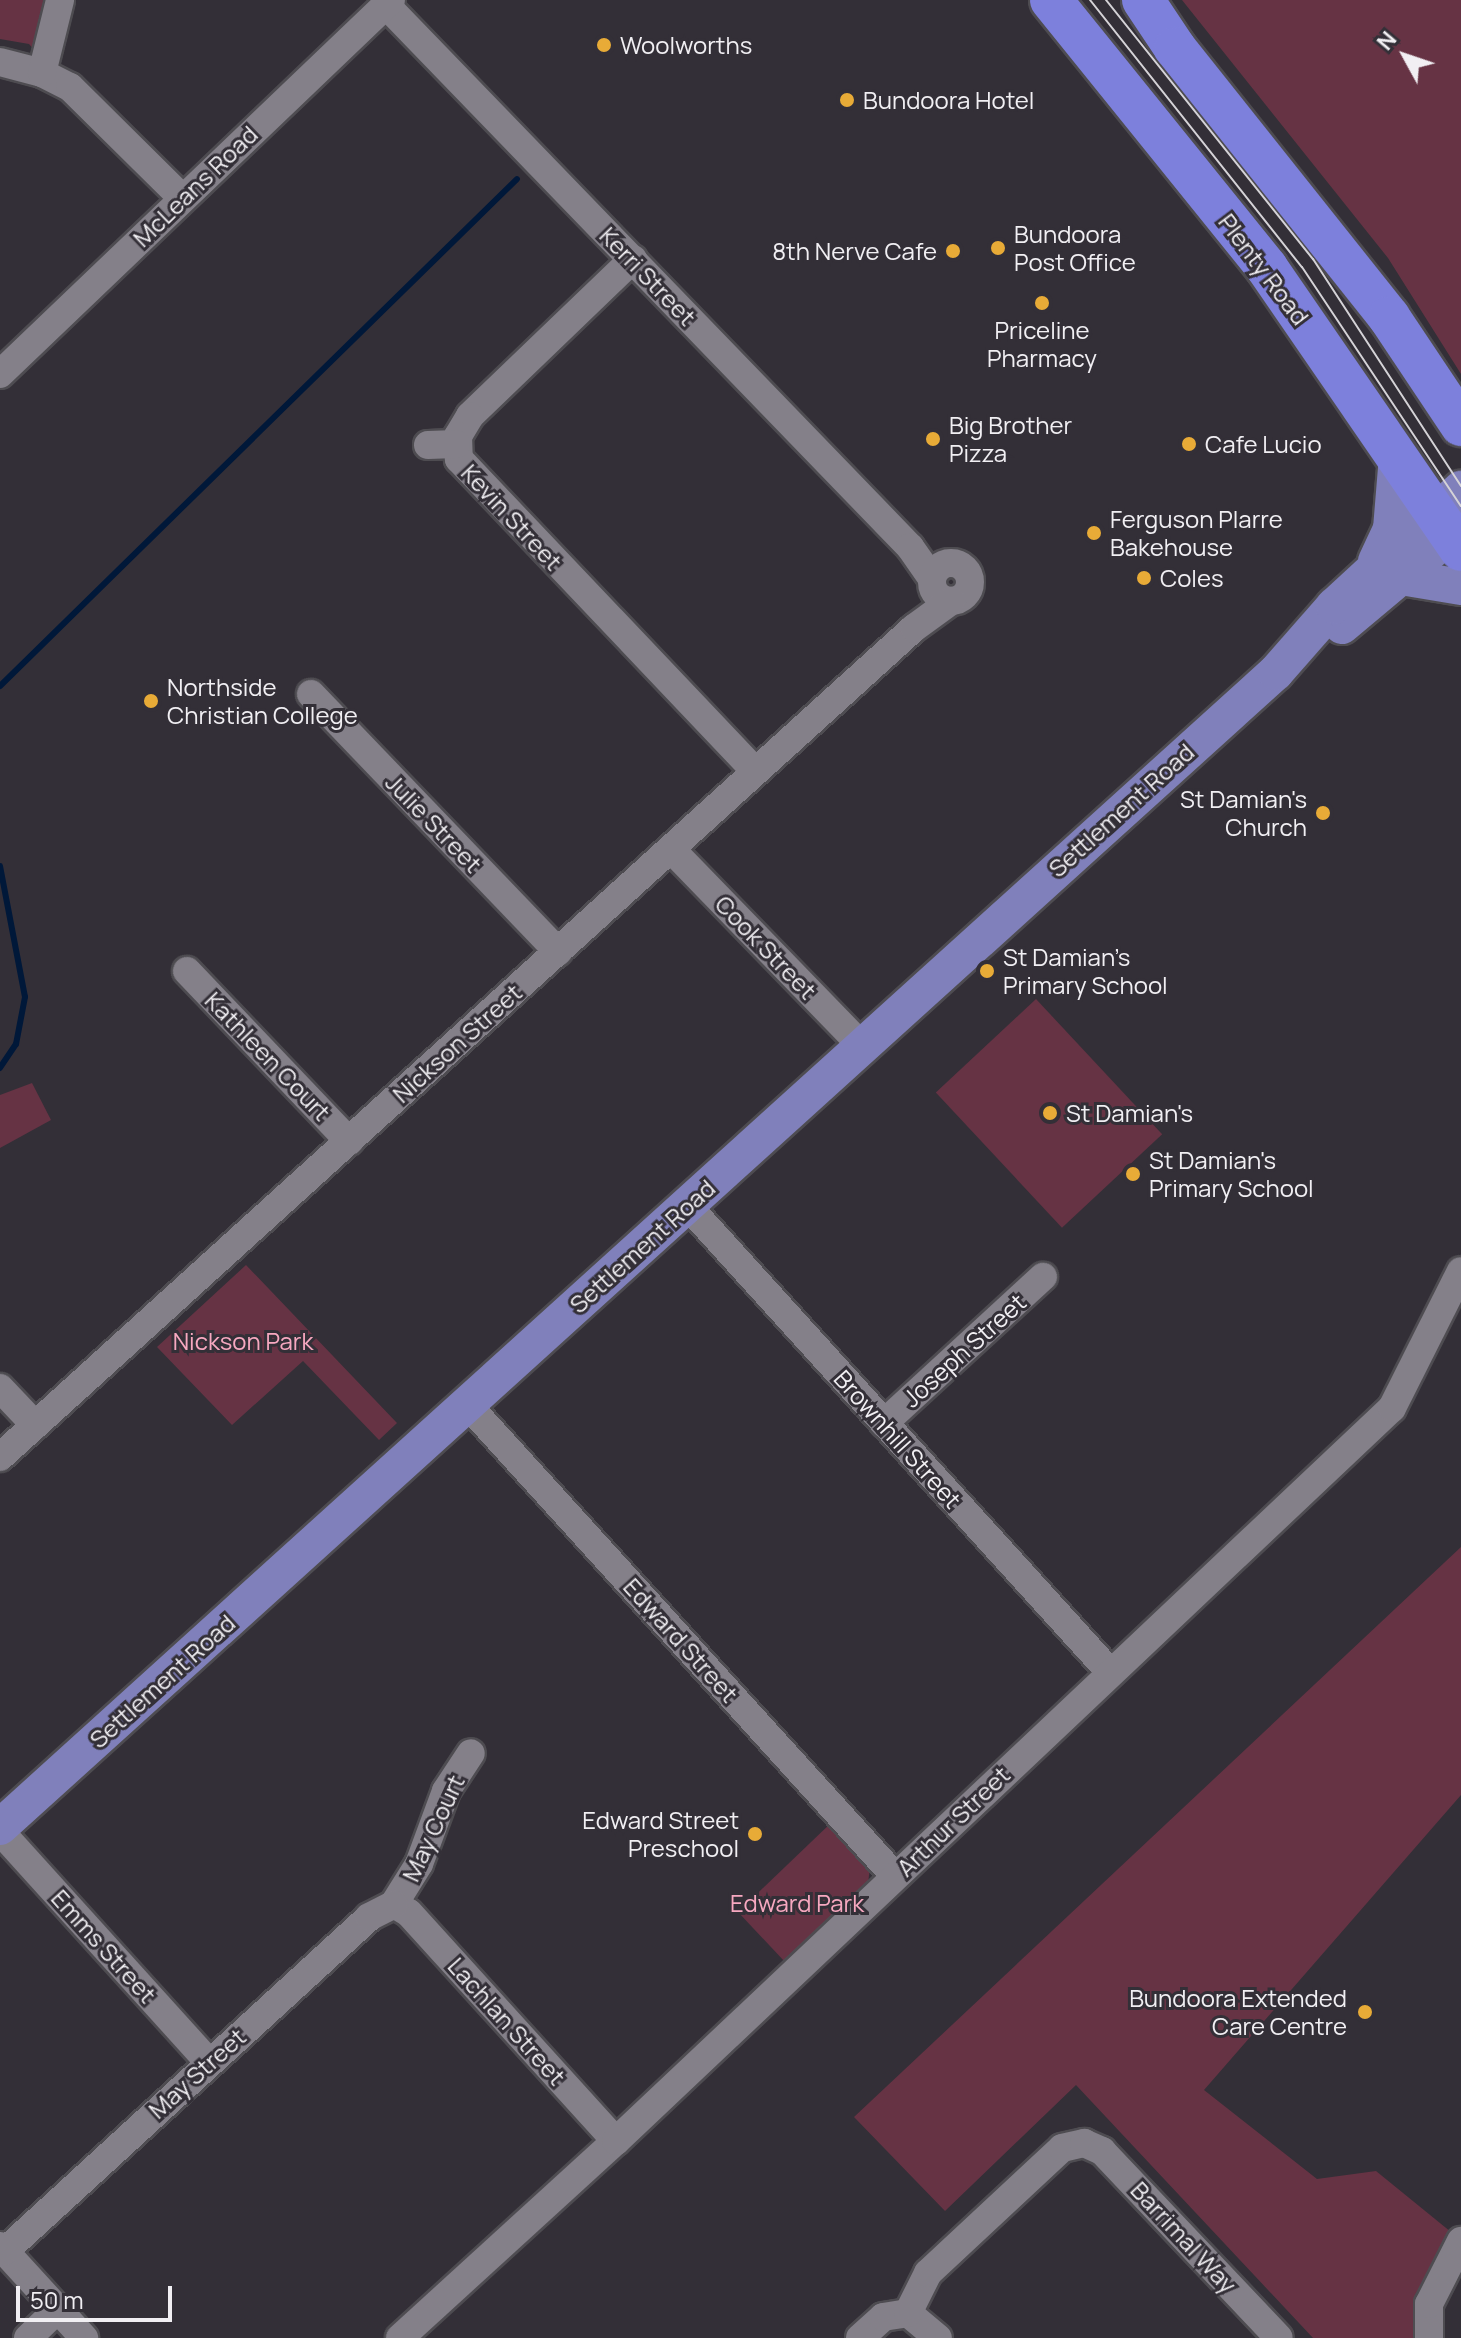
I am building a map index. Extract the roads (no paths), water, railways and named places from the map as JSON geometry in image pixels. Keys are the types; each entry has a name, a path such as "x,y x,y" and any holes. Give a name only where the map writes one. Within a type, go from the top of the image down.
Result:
{"highway":[{"name":"Plenty Road","path":"1051,0 1267,268 1397,456 1454,522"},
{"path":"1143,0 1175,48 1389,317 1456,412"},
{"path":"1171,151 1128,60 1134,48 1148,40 1175,48"}],"main road":[{"path":"1397,456 1387,572 1461,587"},
{"name":"Settlement Road","path":"0,1829 1284,664 1357,616 1387,572 1454,522"}],"street":[{"path":"42,73 60,0"},
{"name":"McLeans Road","path":"0,374 389,2"},
{"name":"Kerri Street","path":"389,2 910,547 940,584"},
{"path":"0,62 42,73 94,106 182,198"},
{"name":"Kevin Street","path":"633,259 442,445 755,771"},
{"name":"Nickson Street","path":"0,1457 914,628 940,584"},
{"name":"Julie Street","path":"311,694 558,952"},
{"name":"Cook Street","path":"671,849 861,1045"},
{"name":"Kathleen Court","path":"187,971 349,1141"},
{"name":"Brownhill Street","path":"687,1205 1110,1672"},
{"name":"Arthur Street","path":"400,2338 616,2141 1392,1408 1461,1271"},
{"name":"Joseph Street","path":"884,1423 1043,1277"},
{"path":"0,1388 35,1425"},
{"name":"Edward Street","path":"467,1404 895,1876"},
{"name":"May Court","path":"394,1904 419,1864 446,1791 471,1753"},
{"name":"Emms Street","path":"0,1829 209,2062"},
{"name":"May Street","path":"2,2248 369,1917 394,1904"},
{"name":"Lachlan Street","path":"394,1904 409,1913 616,2141"},
{"name":"Barrimal Way","path":"908,2313 928,2273 1062,2148 1084,2143 1102,2151 1279,2338"},
{"path":"1429,2338 1429,2304 1461,2241"},
{"path":"2,2248 84,2338"},
{"path":"28,2338 57,2310"},
{"path":"860,2338 883,2317 908,2313 938,2338"}],"waterway":[{"path":"0,686 517,179"},
{"path":"0,866 25,997 16,1044 0,1068"}],"tram line":[{"path":"1090,0 1302,267 1461,506"},
{"path":"1106,0 1313,259 1461,486"}],"place":[{"name":"Woolworths","path":"604,45"},
{"name":"Bundoora Hotel","path":"847,100"},
{"name":"Bundoora Post Office","path":"998,248"},
{"name":"8th Nerve Cafe","path":"953,251"},
{"name":"Priceline Pharmacy","path":"1042,303"},
{"name":"Big Brother Pizza","path":"933,439"},
{"name":"Cafe Lucio","path":"1189,444"},
{"name":"Ferguson Plarre Bakehouse","path":"1094,533"},
{"name":"Coles","path":"1144,578"},
{"name":"Northside Christian College","path":"151,701"},
{"name":"St Damian's Church","path":"1323,813"},
{"name":"St Damian’s Primary School","path":"987,971"},
{"name":"St Damian's","path":"1050,1113"},
{"name":"St Damian's Primary School","path":"1133,1174"},
{"name":"Edward Street Preschool","path":"755,1834"},
{"name":"Bundoora Extended Care Centre","path":"1365,2012"}],"park label":[{"name":"Nickson Park","path":"243,1341"},
{"name":"Edward Park","path":"797,1903"}]}
